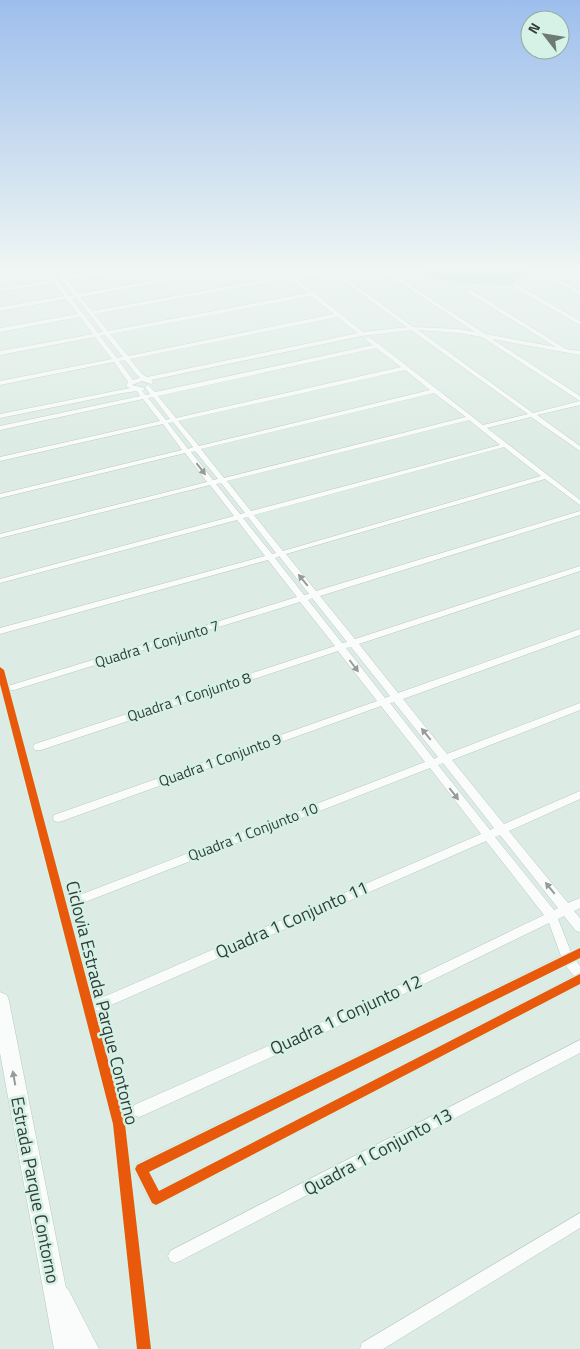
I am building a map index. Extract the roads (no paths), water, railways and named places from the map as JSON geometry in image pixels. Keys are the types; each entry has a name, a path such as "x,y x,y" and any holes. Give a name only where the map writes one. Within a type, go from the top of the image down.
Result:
{"main road":[{"name":"Estrada Parque Contorno","path":"0,1001 66,1349"},
{"path":"53,1284 87,1349"}],"street":[{"path":"93,330 130,377 129,386 138,389 198,448 580,927"},
{"path":"103,330 149,385 188,451 212,483 552,917 568,959 575,971 580,974"},
{"path":"0,353 121,330"},
{"path":"0,382 263,330"},
{"path":"356,330 580,503"},
{"path":"0,416 138,389 365,337 407,330"},
{"path":"414,330 534,414 580,449"},
{"path":"420,330 490,340 579,357"},
{"path":"450,330 567,351"},
{"path":"474,330 580,401"},
{"path":"533,330 579,357"},
{"path":"0,410 130,382 149,385 378,346"},
{"path":"0,460 406,368"},
{"path":"144,396 149,385"},
{"path":"0,496 434,391"},
{"path":"0,428 144,396"},
{"path":"483,427 580,401"},
{"path":"0,536 471,418"},
{"path":"0,581 506,445"},
{"path":"0,631 269,557 546,477"},
{"name":"Quadra 1 Conjunto 7","path":"11,688 303,600 580,513"},
{"name":"Quadra 1 Conjunto 8","path":"38,747 580,568"},
{"name":"Quadra 1 Conjunto 9","path":"58,818 580,632"},
{"name":"Quadra 1 Conjunto 10","path":"76,901 580,706"},
{"path":"501,828 580,795"},
{"name":"Quadra 1 Conjunto 11","path":"98,1005 501,828"},
{"name":"Quadra 1 Conjunto 12","path":"139,1110 320,1028 580,903"},
{"path":"580,953 142,1169 156,1199 580,979"},
{"name":"Quadra 1 Conjunto 13","path":"175,1256 580,1046"},
{"path":"368,1349 580,1220"}]}
